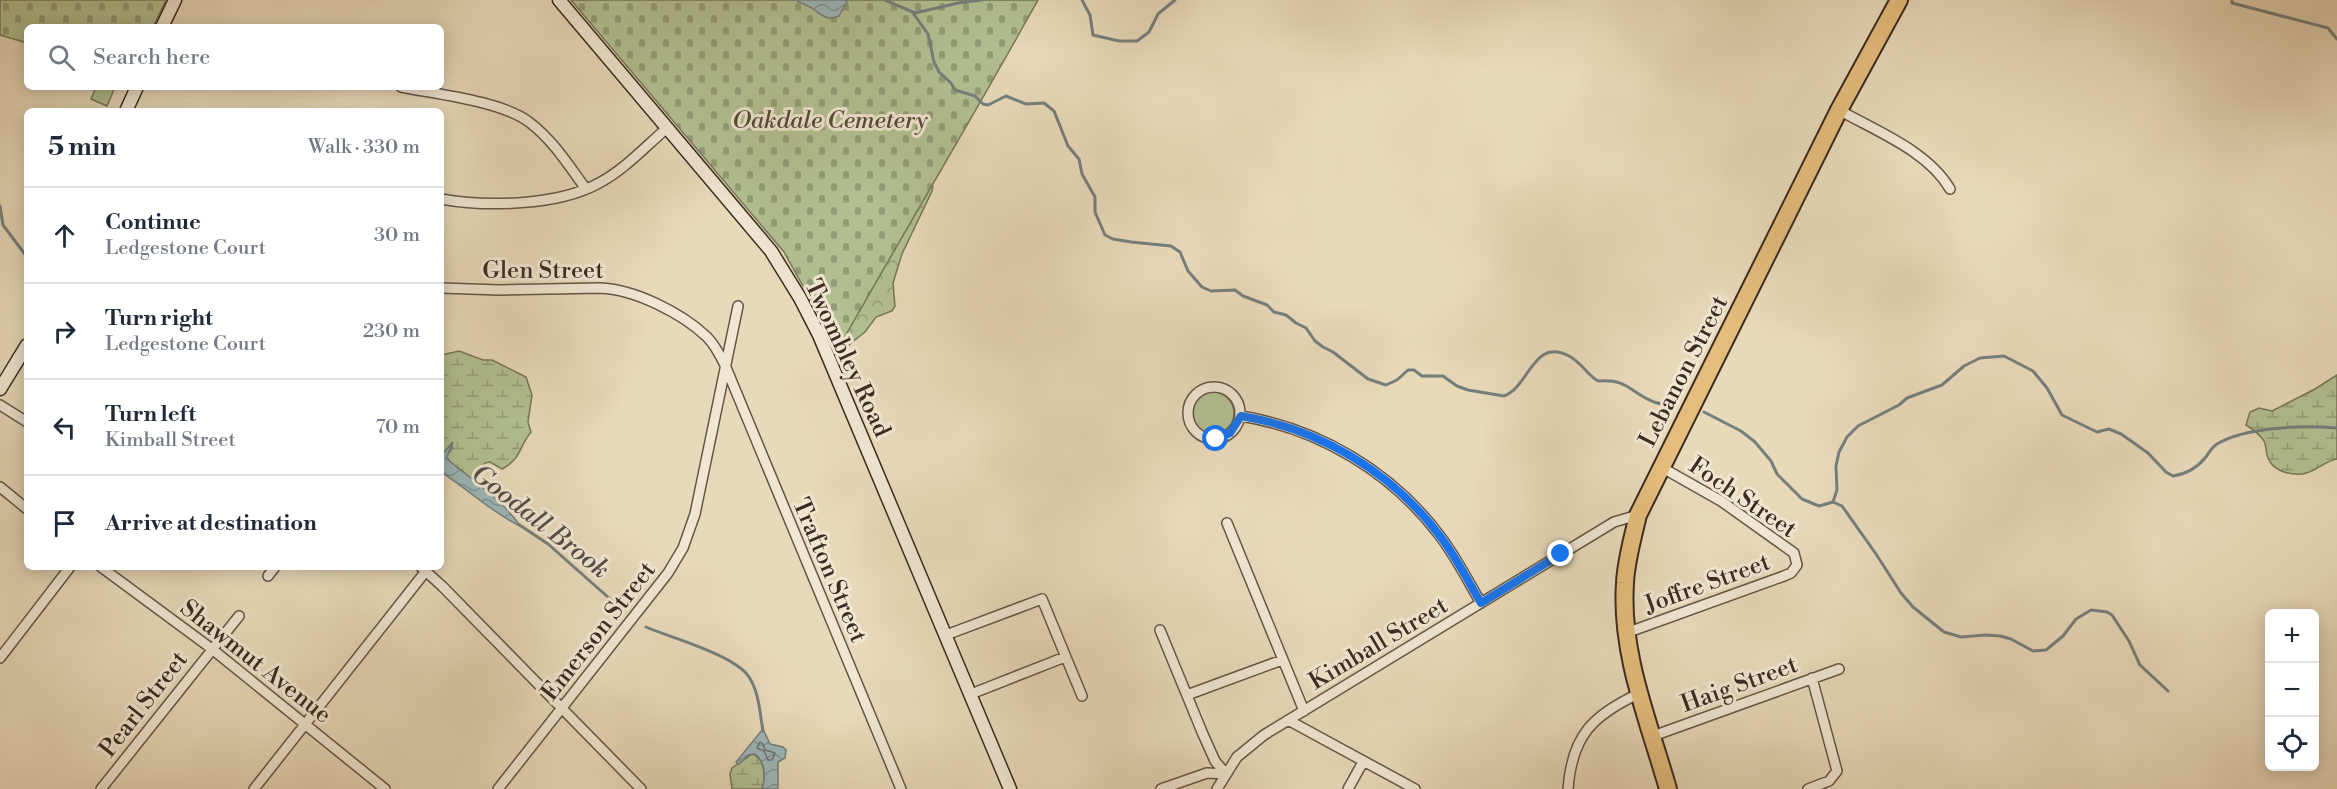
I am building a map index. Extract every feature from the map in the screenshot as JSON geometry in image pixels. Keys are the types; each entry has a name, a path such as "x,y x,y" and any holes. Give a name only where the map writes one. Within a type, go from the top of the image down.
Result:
{"highway":[{"name":"Lebanon Street","path":"1668,789 1640,693 1626,633 1625,581 1638,515 1725,344 1839,110 1899,0"}],"street":[{"path":"163,24 175,0"},
{"name":"Twombley Road","path":"559,0 771,251 800,298 819,335 1010,789"},
{"path":"127,108 135,90"},
{"path":"414,90 507,111 526,120 549,141 586,189"},
{"path":"1839,110 1928,162 1950,189"},
{"path":"444,199 490,205 549,198 586,189 606,179 667,128"},
{"name":"Glen Street","path":"444,288 498,290 600,288 624,291 688,323 714,344 725,365"},
{"name":"Emerson Street","path":"498,789 668,573 683,548 695,514 738,306"},
{"path":"0,389 24,350"},
{"name":"Trafton Street","path":"725,365 901,789"},
{"path":"1218,386 1227,390 1234,397 1241,416 1230,433 1221,438 1211,439 1201,435 1190,424 1189,404 1203,388 1218,386"},
{"path":"0,405 24,420"},
{"path":"1241,416 1295,429 1327,443 1357,460 1388,482 1416,507 1440,536 1481,603"},
{"name":"Foch Street","path":"1661,466 1721,501 1794,553 1797,565"},
{"path":"0,487 24,507"},
{"name":"Kimball Street","path":"1217,789 1247,747 1288,720 1614,522 1638,515"},
{"path":"1227,524 1304,711"},
{"name":"Joffre Street","path":"1626,633 1784,576 1791,573 1797,565"},
{"path":"0,658 68,570"},
{"name":"Shawmut Avenue","path":"105,570 212,649 385,789"},
{"path":"268,576 273,570"},
{"path":"254,789 422,570"},
{"path":"424,570 641,789"},
{"path":"946,635 1042,599 1082,696"},
{"name":"Pearl Street","path":"101,789 239,616"},
{"path":"1160,630 1215,761 1226,774"},
{"path":"971,694 1065,657"},
{"path":"1187,694 1282,660"},
{"name":"Haig Street","path":"1653,736 1839,669"},
{"path":"1808,789 1830,781 1836,775 1836,761 1812,678"},
{"path":"1568,789 1575,751 1587,728 1611,708 1640,693"},
{"path":"1288,720 1415,789"},
{"path":"1348,789 1363,762"},
{"path":"1161,789 1207,773 1226,774"}],"green space":[{"path":"0,0 166,0 154,24 24,24 24,42 0,35"},
{"name":"Oakdale Cemetery","path":"571,0 1038,0 838,349 784,252"},
{"path":"95,90 114,90 107,106 91,99"},
{"path":"928,183 933,186 932,191 902,254 893,283 895,306 892,311 876,317 865,332 841,354 836,354 840,319"},
{"path":"459,351 483,360 492,360 526,377 532,395 528,422 531,432 517,457 502,469 490,462 485,463 471,478 448,460 447,456 452,443 444,452 444,354"},
{"path":"2337,375 2337,459 2302,474 2291,474 2276,468 2269,460 2264,441 2246,425 2250,412 2259,408 2272,411"},
{"path":"1213,392 1228,398 1234,413 1228,428 1213,434 1198,428 1192,413 1198,398"},
{"path":"752,754 760,759 762,764 764,779 762,789 732,789 730,774 732,768"}],"water":[{"path":"796,0 845,0 847,2 839,16 828,18"},
{"path":"453,442 447,456 448,460 496,499 520,526 499,514 444,474 444,452"},
{"path":"763,729 770,744 786,750 785,758 778,762 778,789 762,789 764,770 755,754 749,755 739,764 736,762"}],"waterway":[{"path":"885,0 915,13 982,0"},
{"path":"1082,0 1090,15 1093,35 1119,41 1137,41 1149,32 1158,14 1175,0"},
{"path":"2232,0 2232,3 2328,28 2337,39"},
{"path":"913,13 928,34 934,62 939,72 955,90 975,96 983,104 988,105 1006,96 1026,104 1044,103 1054,111 1068,146 1079,159 1082,174 1095,197 1095,212 1105,235 1113,239 1171,246 1180,252 1188,271 1202,287 1211,291 1235,290 1243,296 1267,305 1274,312 1286,315 1306,328 1315,341 1368,379 1386,385 1397,380 1408,370 1414,370 1422,376 1443,376 1457,386 1468,390 1504,396 1513,391 1539,358 1547,353 1557,352 1569,356 1598,381 1623,384 1654,402 1673,407"},
{"name":"Goodall Brook","path":"0,206 3,225 24,253"},
{"path":"1833,502 1837,490 1836,466 1839,452 1847,437 1858,426 1899,405 1907,398 1942,385 1964,366 1980,358 2004,356 2033,371 2047,388 2062,415 2097,432 2109,429 2121,434 2148,453 2173,476 2194,468 2217,444 2229,438 2276,428 2337,428"},
{"path":"1704,412 1741,431 1755,442 1771,461 1777,474 1802,499 1819,506 1833,502 1842,506 1901,593 1913,607 1944,632 1961,637 2000,636 2011,639 2033,651 2046,650 2063,636 2076,619 2091,610 2107,612 2112,615 2129,641 2140,665 2168,691"},
{"name":"Goodall Brook","path":"518,524 548,544 618,606"},
{"name":"Goodall Brook","path":"646,627 717,654 742,669 755,689 763,731"}],"route":[{"path":"1216,439 1230,433 1241,416 1295,429 1357,460 1377,473 1416,507 1451,551 1481,603 1561,554"}]}
